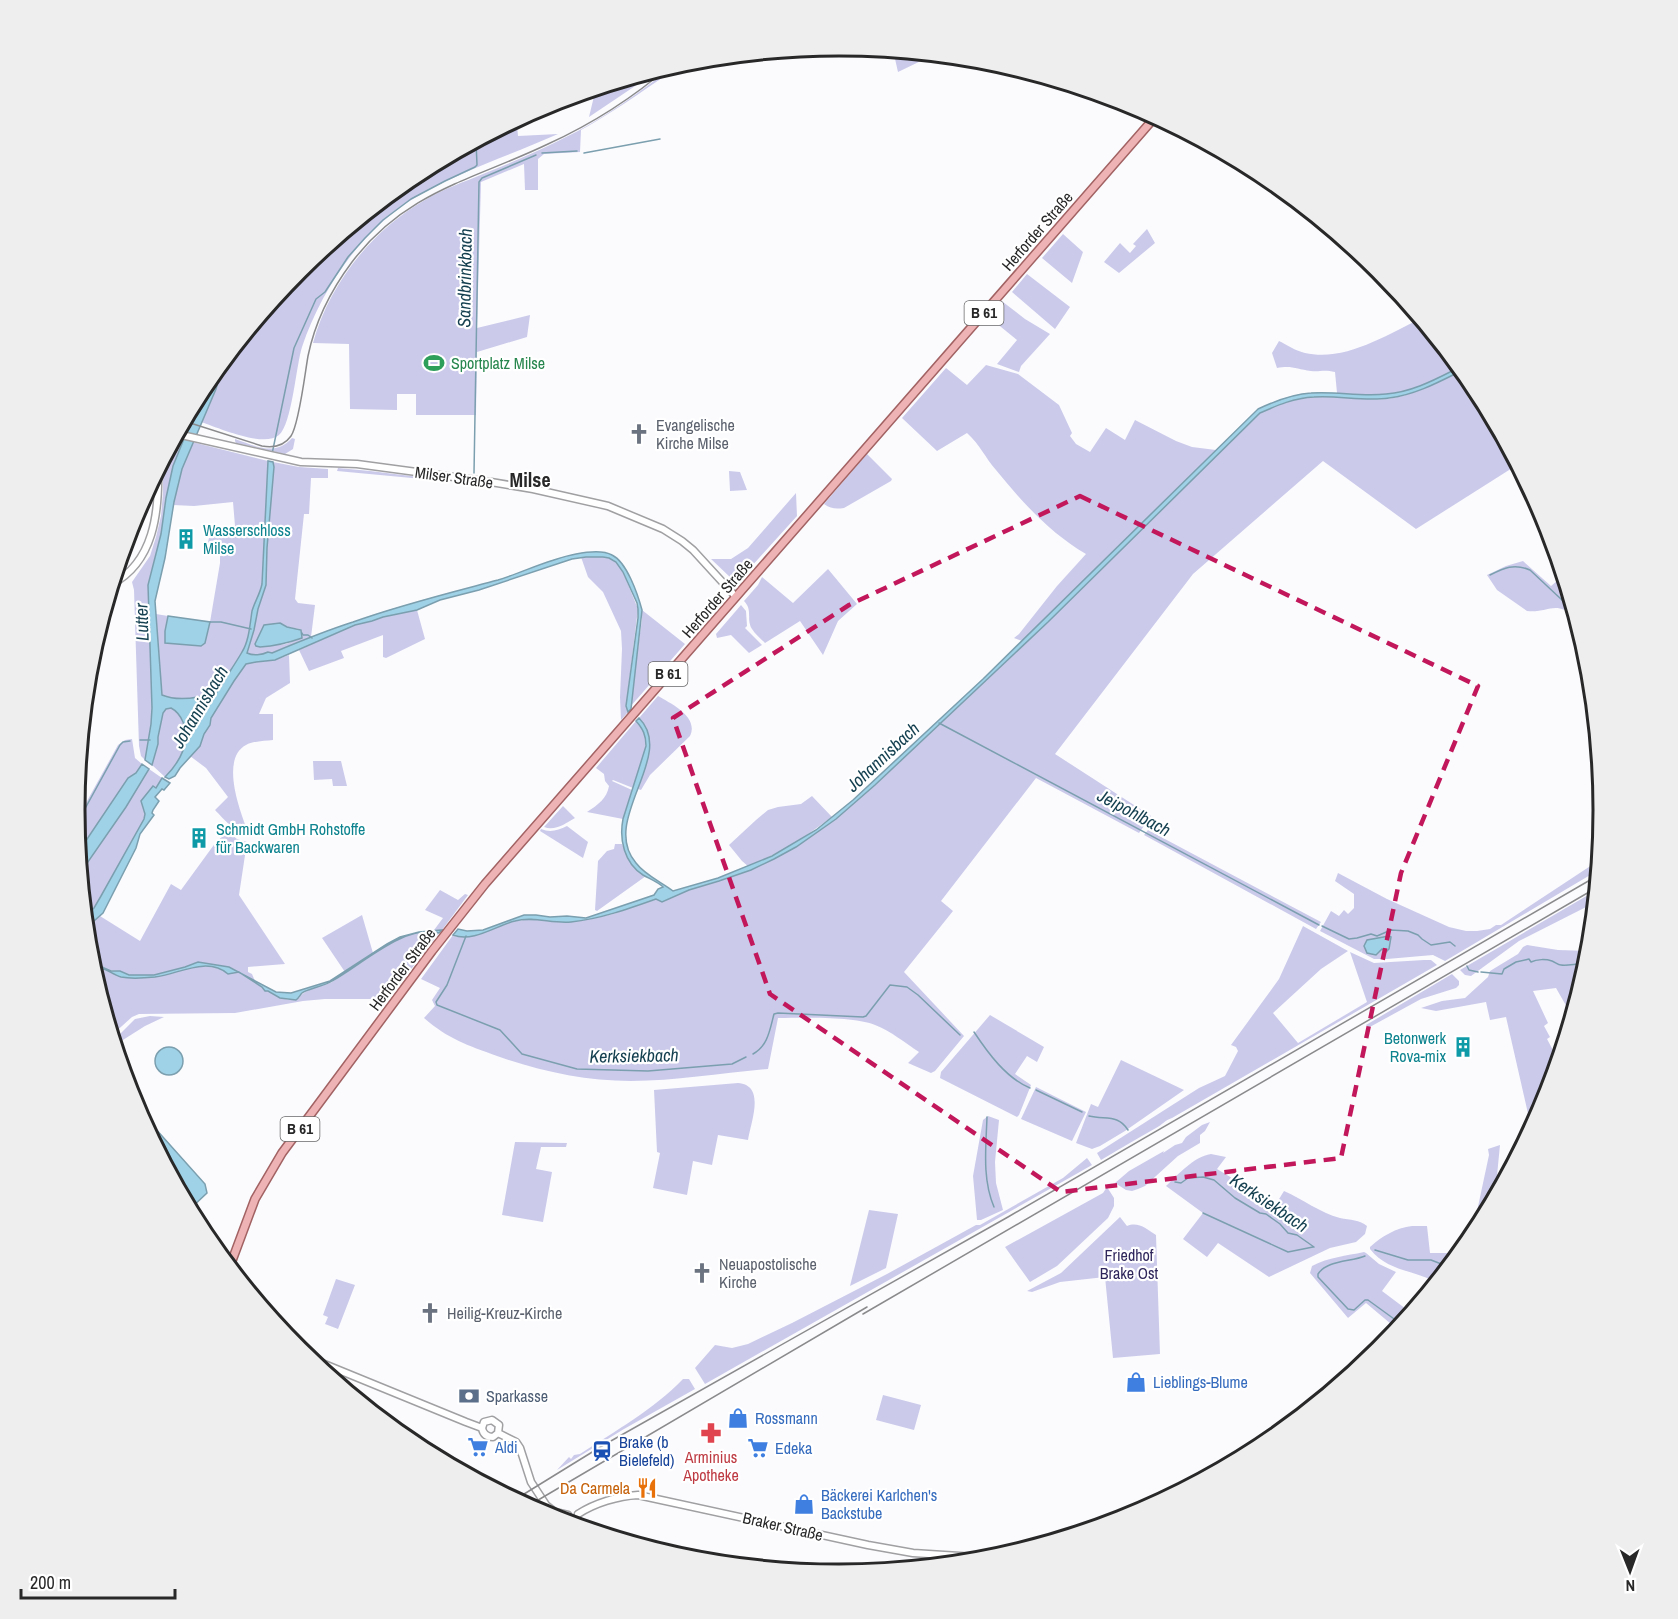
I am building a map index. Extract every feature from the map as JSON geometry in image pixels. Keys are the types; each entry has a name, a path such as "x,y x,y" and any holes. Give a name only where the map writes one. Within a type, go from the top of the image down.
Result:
{"main road":[{"name":"Herforder Straße","path":"233,1258 250,1209 278,1159 485,884 1150,123"},
{"name":"Milser Straße","path":"184,435 301,462 357,464 491,482 608,506 663,529 682,541 736,597"},
{"path":"121,579 138,562 150,539 157,506 158,488"},
{"path":"333,1368 482,1428"},
{"path":"492,1420 499,1425 498,1433 493,1437 484,1434 482,1428 486,1421 492,1420"},
{"path":"498,1433 513,1440 520,1448 531,1482 545,1504"},
{"name":"Braker Straße","path":"578,1514 588,1508 626,1496 638,1495 868,1545 913,1553 948,1555"},
{"path":"571,1513 578,1514"}],"highlighted area":[{"path":"1080,496 1478,686 1401,873 1341,1158 1061,1192 770,994 673,718 849,605"}],"green space":[{"path":"895,58 922,60 898,72"},
{"path":"665,76 581,130 580,152 544,154 538,159 538,190 525,190 524,164 481,182 477,328 530,315 527,337 477,352 476,415 416,415 416,394 397,394 397,410 350,409 349,344 313,343 320,321 341,280 370,243 406,212 425,200 533,153 577,131"},
{"path":"641,82 589,117 594,97"},
{"path":"517,128 518,136 558,134 468,171 416,197 396,210 361,243 333,282 310,325 302,347 287,419 279,435 263,439 252,438 201,422 218,383 241,350 272,312 306,276 380,211 462,157"},
{"path":"1147,229 1155,243 1119,273 1104,262 1120,243 1130,253 1136,246 1133,244"},
{"path":"1063,234 1083,252 1072,283 1042,258"},
{"path":"1027,274 1070,307 1055,329 1012,292"},
{"path":"1003,302 1050,334 1021,366 1019,372 997,364 1017,340 990,318"},
{"path":"1414,322 1452,371 1419,387 1399,393 1368,395 1337,393 1335,372 1290,367 1277,368 1272,353 1279,341 1305,353 1320,355 1350,350"},
{"path":"986,365 1018,374 1059,405 1072,433 1070,436 1076,444 1090,452 1106,428 1125,440 1135,420 1192,447 1216,450 1022,641 1014,638 1086,554 1060,537 1026,505 967,433 937,451 902,418 946,368 967,385"},
{"path":"1454,375 1492,433 1511,469 1416,529 1323,461 1193,574 1055,754 1151,816 1139,833 1036,778 941,901 953,911 904,972 964,1036 935,1071 931,1073 908,1063 919,1052 875,1025 841,1019 778,1018 768,1069 665,1080 597,1079 546,1071 497,1056 467,1045 424,1018 435,1006 432,1000 440,988 421,979 453,935 457,937 483,933 514,921 586,920 613,914 657,899 668,899 751,870 796,847 836,819 1048,622 1260,413 1286,402 1306,398 1387,399 1422,389"},
{"path":"292,438 295,439 293,449 285,454 235,441 235,439 272,449 286,444"},
{"path":"182,440 173,466 161,534 148,585 152,708 145,760 141,756 139,746 132,582 150,556 161,516 163,476"},
{"path":"192,442 268,461 262,584 252,611 246,643 217,692 182,699 162,695 156,614 168,616 165,631 203,645 210,622 220,563 220,554 206,551 211,529 235,526 233,502 194,506 173,505"},
{"path":"867,454 892,479 891,481 844,508 829,507 824,504"},
{"path":"273,462 328,469 328,478 311,478 309,514 304,514 295,599 298,603 315,605 311,637 271,653 252,655 247,654 266,585","holes":["283,624 302,631 296,640 286,644 258,647 264,626"]},
{"path":"338,468 444,480 444,481 337,471"},
{"path":"729,471 740,472 747,490 730,491"},
{"path":"796,493 797,516 741,578 732,579 711,559 731,559 748,548"},
{"path":"581,557 603,557 616,562 623,572 638,609 626,706 628,712 621,720 621,631 603,592 588,577"},
{"path":"1523,561 1551,586 1557,581 1566,610 1556,608 1527,611 1497,590 1487,575"},
{"path":"828,569 857,604 838,621 823,655 800,621 765,643 756,635 749,622 748,608 744,601 762,577 793,603"},
{"path":"741,605 746,611 747,626 745,628 762,645 749,653 731,635 717,638 716,634"},
{"path":"417,610 425,639 386,658 383,657 383,635 341,651 344,658 309,671 299,650 355,625"},
{"path":"642,610 685,644 630,707 642,619"},
{"path":"289,655 290,683 266,698 259,714 273,714 273,740 246,745 238,752 234,762 234,786 248,832 238,830 215,810 228,797 206,768 190,756 197,748 211,718 246,664 275,660"},
{"path":"658,696 683,712 688,717 692,729 690,736 650,775 641,790 638,789 647,761 649,743 645,726 639,718"},
{"path":"171,708 183,721 186,736 183,751 165,777 152,765 163,713 166,709"},
{"path":"636,721 643,729 646,742 633,788 612,781 632,790 623,819 587,812 601,801 609,786 604,774 596,768"},
{"path":"132,739 135,758 142,764 136,773 128,778 86,840 85,804 118,745 125,740"},
{"path":"313,761 341,761 347,786 333,786 332,779 314,780"},
{"path":"149,769 162,778 142,805 144,819 102,896 91,910 87,863"},
{"path":"812,796 832,817 794,844 749,867 729,845 768,810 801,804"},
{"path":"563,806 575,818 564,825 544,827"},
{"path":"567,826 588,842 583,858 540,831"},
{"path":"1148,830 1321,922 1316,929 1144,835"},
{"path":"228,832 237,839 247,842 239,895 285,964 248,967 248,972 252,974 255,981 240,973 280,998 290,1000 332,982 398,940 412,934 439,933 388,999 303,1001 235,1013 139,1014 118,1029 99,957 93,922 100,916 140,941 171,884 181,890 216,842","holes":["198,962 229,967 239,972 228,974 207,965 154,977 119,976 106,970 137,976 154,975"]},
{"path":"615,844 622,844 632,865 646,876 597,911 595,910 598,861 607,851 614,849"},
{"path":"1590,866 1590,875 1445,961 1433,955 1374,959 1320,931 1331,911 1339,916 1344,910 1348,914 1354,908 1354,894 1335,881 1338,873 1387,899 1449,927 1477,931 1501,925"},
{"path":"440,890 458,900 465,894 468,895 442,930 434,930 443,918 425,910"},
{"path":"1588,895 1587,906 1519,941 1471,976 1465,975 1460,970"},
{"path":"362,915 373,953 345,972 322,938"},
{"path":"1303,926 1348,951 1321,969 1273,1013 1298,1043 1367,1002 1350,952 1374,963 1431,960 1437,965 1101,1160 1097,1153 1199,1088 1225,1076 1238,1051 1231,1045 1279,979"},
{"path":"1527,945 1580,951 1567,1006 1556,988 1533,991 1548,1023 1544,1026 1553,1051 1528,1115 1506,1017 1490,1020 1486,1002 1436,1011 1421,1008 1442,1001 1465,998 1488,977 1490,971 1518,954"},
{"path":"1452,974 1459,981 1456,988 1421,999 1368,1028 1366,1025"},
{"path":"990,1015 1044,1047 1037,1062 1027,1056 1015,1074 1031,1085 1017,1117 940,1078 941,1072"},
{"path":"150,1016 164,1017 122,1041 120,1034 135,1019"},
{"path":"1121,1060 1184,1090 1100,1146 1092,1149 1076,1143 1091,1104 1098,1107"},
{"path":"738,1083 747,1085 754,1097 754,1115 748,1140 718,1135 712,1165 693,1161 687,1195 653,1188 660,1153 657,1152 654,1090"},
{"path":"1036,1087 1086,1112 1072,1141 1021,1119"},
{"path":"988,1116 999,1120 995,1162 996,1183 1003,1210 977,1220 973,1176 983,1120"},
{"path":"1210,1122 1200,1135 1200,1143 1178,1156 1145,1186 1132,1191 1115,1183 1129,1171 1182,1143 1202,1125"},
{"path":"515,1142 567,1143 566,1147 541,1147 536,1169 552,1172 543,1222 502,1215"},
{"path":"1500,1145 1497,1178 1477,1210 1489,1155 1488,1149"},
{"path":"1211,1154 1226,1157 1217,1169 1247,1187 1255,1198 1271,1212 1284,1191 1325,1213 1364,1224 1367,1226 1365,1234 1356,1242 1330,1248 1269,1277 1218,1243 1207,1257 1183,1239 1203,1213 1166,1186 1192,1162"},
{"path":"1087,1158 1092,1165 705,1384 695,1368 715,1345 732,1348 748,1344 792,1323 976,1225 980,1225 1063,1178"},
{"path":"1107,1187 1114,1198 1114,1206 1108,1218 1057,1266 1030,1282 1005,1247 1103,1193"},
{"path":"869,1210 898,1214 886,1268 850,1286"},
{"name":"Friedhof Brake Ost","path":"1120,1217 1127,1226 1139,1225 1156,1235 1160,1354 1113,1358 1105,1277 1060,1282 1032,1292 1027,1291 1061,1273"},
{"path":"1427,1226 1430,1253 1448,1253 1429,1279 1384,1262 1370,1249 1390,1233 1400,1229"},
{"path":"1364,1252 1379,1264 1396,1272 1382,1291 1405,1308 1390,1323 1366,1303 1348,1318 1310,1273 1312,1266 1331,1259"},
{"path":"336,1279 355,1285 338,1329 325,1324 328,1317 323,1315"},
{"path":"683,1379 689,1379 695,1389 557,1470 569,1457 571,1459 574,1455 580,1454 620,1428"},
{"path":"883,1395 921,1405 914,1430 876,1420"}],"water":[{"path":"1452,371 1454,374 1418,391 1399,396 1380,399 1307,398 1286,402 1260,413 1048,622 875,785 836,819 796,847 751,870 689,890 662,902 656,899 582,921 522,920 469,937 453,935 458,929 483,930 524,915 586,918 654,895 658,889 663,887 637,870 624,850 623,819 646,746 644,732 636,721 639,718 648,733 649,751 626,828 627,846 636,863 648,875 673,891 718,878 772,856 816,830 853,800 983,679 1258,409 1284,398 1304,394 1377,395 1406,391"},
{"name":"Johannisbach","path":"218,383 182,469 155,601 162,695 189,698 217,692 244,648 252,611 262,584 268,461 273,462 274,467 266,585 247,653 255,655 272,653 371,616 498,580 556,559 604,552 612,555 622,564 638,596 642,610 631,709 628,712 626,706 638,618 637,603 616,562 603,557 572,559 479,590 440,600 417,610 355,625 275,660 246,664 211,718 200,746 175,776 169,779 165,777 183,751 186,737 182,720 177,712 171,708 166,709 163,713 152,765 145,760 152,708 148,585 161,534 173,466 188,429"},
{"path":"168,616 210,622 205,643 201,646 165,643"},
{"path":"280,623 301,630 302,638 276,645 256,646 264,625"},
{"path":"142,764 149,769 87,863 86,840 128,778 136,773"},
{"path":"162,778 170,783 155,797 159,801 153,810 154,815 140,834 136,848 103,913 93,922 91,910 144,819 145,814 141,801 153,786 156,788"},
{"path":"442,930 439,933 412,934 398,940 329,983 302,993 296,1000 280,998 265,991 242,974 276,992 291,993 330,981 400,937 419,932"},
{"path":"1391,937 1389,949 1386,952 1382,949 1376,955 1367,953 1364,946 1367,940"},
{"path":"198,962 229,967 239,972 228,974 211,966 202,966 155,977 125,978 102,970 101,966 129,975 154,975"},
{"path":"169,1047 179,1051 183,1061 179,1071 169,1075 159,1071 155,1061 159,1051"},
{"path":"157,1131 205,1184 207,1193 196,1203"}],"waterway":[{"name":"Sandbrinkbach","path":"584,153 660,139"},
{"path":"272,454 294,348 316,299 325,292 348,257 383,220 411,199 475,167 477,165 476,149"},
{"name":"Sandbrinkbach","path":"542,153 577,151"},
{"name":"Sandbrinkbach","path":"474,473 479,182 482,178 536,155"},
{"path":"1490,575 1509,567 1530,570 1563,601"},
{"path":"210,622 221,622 251,629"},
{"path":"302,633 312,638"},
{"name":"Jeipohlbach","path":"939,723 1319,925"},
{"path":"140,740 150,740"},
{"path":"85,809 120,745 130,741"},
{"name":"Jeipohlbach","path":"1322,926 1349,939 1371,934 1377,936 1391,930 1408,931 1431,945 1450,942 1455,946"},
{"name":"Kerksiekbach","path":"466,936 447,985 436,1002 437,1005 500,1030 522,1054 577,1069 648,1071 732,1064 746,1057"},
{"name":"Jeipohlbach","path":"1481,972 1502,974 1504,969 1516,962 1529,959 1531,962 1547,960 1559,965 1577,964"},
{"name":"Jeipohlbach","path":"1467,966 1469,970 1478,972"},
{"name":"Kerksiekbach","path":"753,1054 765,1042 774,1014 863,1017 890,985 907,987 960,1035"},
{"name":"Kerksiekbach","path":"974,1032 1005,1071 1030,1088"},
{"name":"Kerksiekbach","path":"1036,1090 1082,1112"},
{"name":"Kerksiekbach","path":"1089,1116 1111,1118 1120,1122 1128,1130"},
{"path":"987,1117 986,1174 994,1207"},
{"name":"Kerksiekbach","path":"1175,1182 1181,1183 1188,1178 1203,1177 1214,1180 1235,1198 1260,1213 1266,1214 1288,1233 1297,1235 1314,1247"},
{"path":"1203,1213 1288,1252 1313,1247"},
{"path":"1375,1250 1408,1260 1431,1260 1441,1264"},
{"name":"Kerksiekbach","path":"1365,1256 1327,1266 1322,1269 1318,1277 1348,1309 1354,1310 1368,1300 1394,1319"}],"tram line":[{"path":"191,423 262,446 270,447 285,442 291,436 297,421 308,356 319,319 344,273 373,238 418,203 467,178 564,136 596,119 654,79"}],"railway":[{"path":"524,1494 602,1446 1008,1217 1589,880"},
{"path":"863,1314 1588,892"},
{"path":"538,1500 867,1307"}],"place":[{"name":"Sportplatz Milse","path":"434,363"},
{"name":"Evangelische Kirche Milse","path":"639,434"},
{"name":"Wasserschloss Milse","path":"186,539"},
{"name":"Schmidt GmbH Rohstoffe für Backwaren","path":"199,838"},
{"name":"Betonwerk Rova-mix","path":"1463,1047"},
{"name":"Neuapostolische Kirche","path":"702,1273"},
{"name":"Heilig-Kreuz-Kirche","path":"430,1313"},
{"name":"Lieblings-Blume","path":"1136,1382"},
{"name":"Sparkasse","path":"469,1396"},
{"name":"Rossmann","path":"738,1418"},
{"name":"Arminius Apotheke","path":"711,1433"},
{"name":"Aldi","path":"478,1447"},
{"name":"Edeka","path":"758,1448"},
{"name":"Brake (b Bielefeld)","path":"602,1451"},
{"name":"Da Carmela","path":"647,1488"},
{"name":"Bäckerei Karlchen's Backstube","path":"804,1504"}],"district":[{"name":"Milse","path":"530,480"}],"water label":[{"name":"Lutter","path":"142,622"}]}
